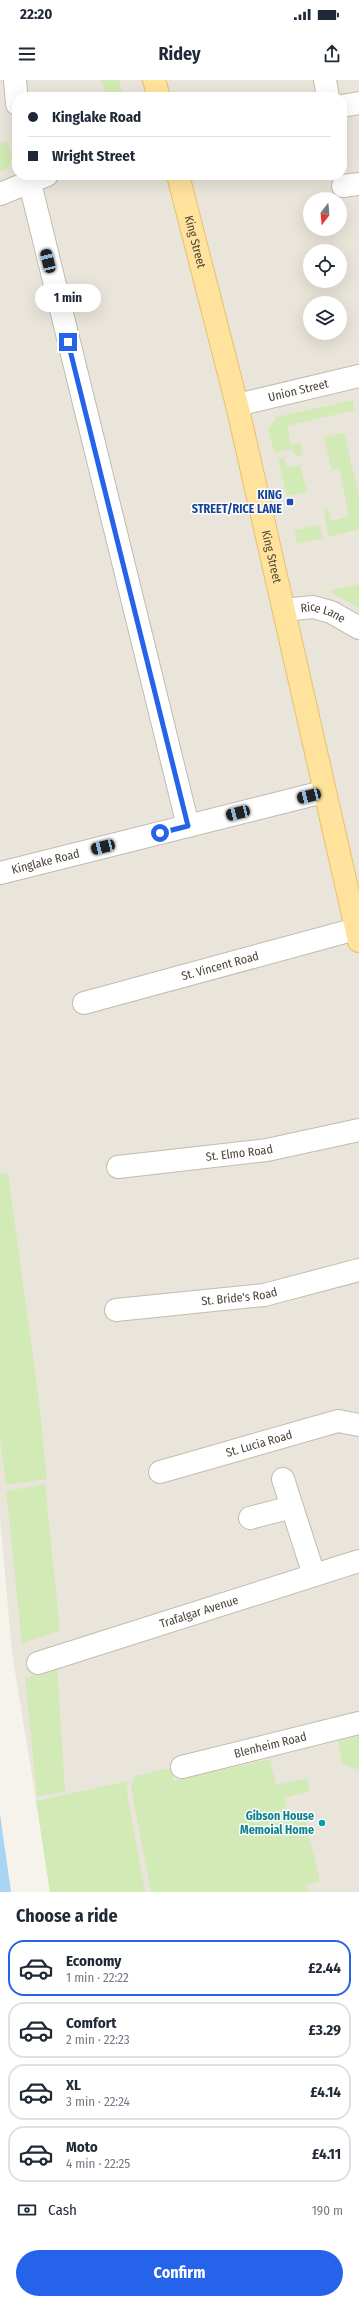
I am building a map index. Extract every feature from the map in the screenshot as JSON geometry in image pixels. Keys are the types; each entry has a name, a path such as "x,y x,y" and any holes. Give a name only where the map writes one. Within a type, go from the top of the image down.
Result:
{"main road":[{"path":"154,80 158,92"},
{"name":"King Street","path":"179,180 237,405 324,792 354,899 358,935"}],"street":[{"path":"15,80 16,92"},
{"path":"325,80 327,92"},
{"path":"347,105 359,103"},
{"path":"0,194 28,180"},
{"path":"35,180 188,826"},
{"name":"Union Street","path":"237,405 359,376"},
{"name":"Rice Lane","path":"284,610 313,607 331,612 359,628"},
{"name":"Kinglake Road","path":"0,873 324,792"},
{"name":"St. Vincent Road","path":"84,1003 358,935"},
{"name":"St. Elmo Road","path":"118,1167 267,1150 359,1130"},
{"name":"St. Bride's Road","path":"116,1310 264,1295 359,1270"},
{"name":"St. Lucia Road","path":"160,1472 338,1420 359,1425"},
{"path":"282,1479 314,1575"},
{"path":"250,1518 292,1507"},
{"name":"Trafalgar Avenue","path":"38,1663 359,1561"},
{"name":"Blenheim Road","path":"182,1767 359,1723"}],"shaded area":[{"path":"0,80 359,80 359,1892 51,1892 12,1653 0,1517"}],"green space":[{"path":"101,80 119,80 123,92 105,92"},
{"path":"7,141 12,159 8,168 0,171 0,143"},
{"path":"353,400 355,410 287,426 291,445 300,443 303,455 297,456 292,449 274,453 268,429 277,417"},
{"path":"344,433 359,496 359,529 329,537 323,509 328,508 331,521 349,516 339,469 332,471 324,437"},
{"path":"284,457 287,468 300,465 307,492 287,496 278,459"},
{"path":"320,525 323,538 297,544 294,530"},
{"path":"359,584 359,608 329,591"},
{"path":"8,1173 39,1401 47,1479 6,1485 0,1440 0,1174"},
{"path":"45,1484 60,1631 22,1643 6,1491"},
{"path":"57,1664 65,1792 37,1796 25,1679"},
{"path":"359,1736 359,1770 342,1764 338,1741"},
{"path":"270,1759 276,1785 307,1778 310,1791 284,1798 288,1815 303,1811 320,1881 306,1885 308,1892 151,1892 131,1787 135,1776 171,1768 174,1781"},
{"path":"128,1781 127,1793 145,1892 50,1892 36,1801"}],"water":[{"path":"0,1814 11,1892 0,1892"}],"place":[{"name":"KING STREET/RICE LANE","path":"290,502"},
{"name":"Gibson House Memoial Home","path":"322,1823"}],"route":[{"path":"68,342 188,826 160,833"}]}
